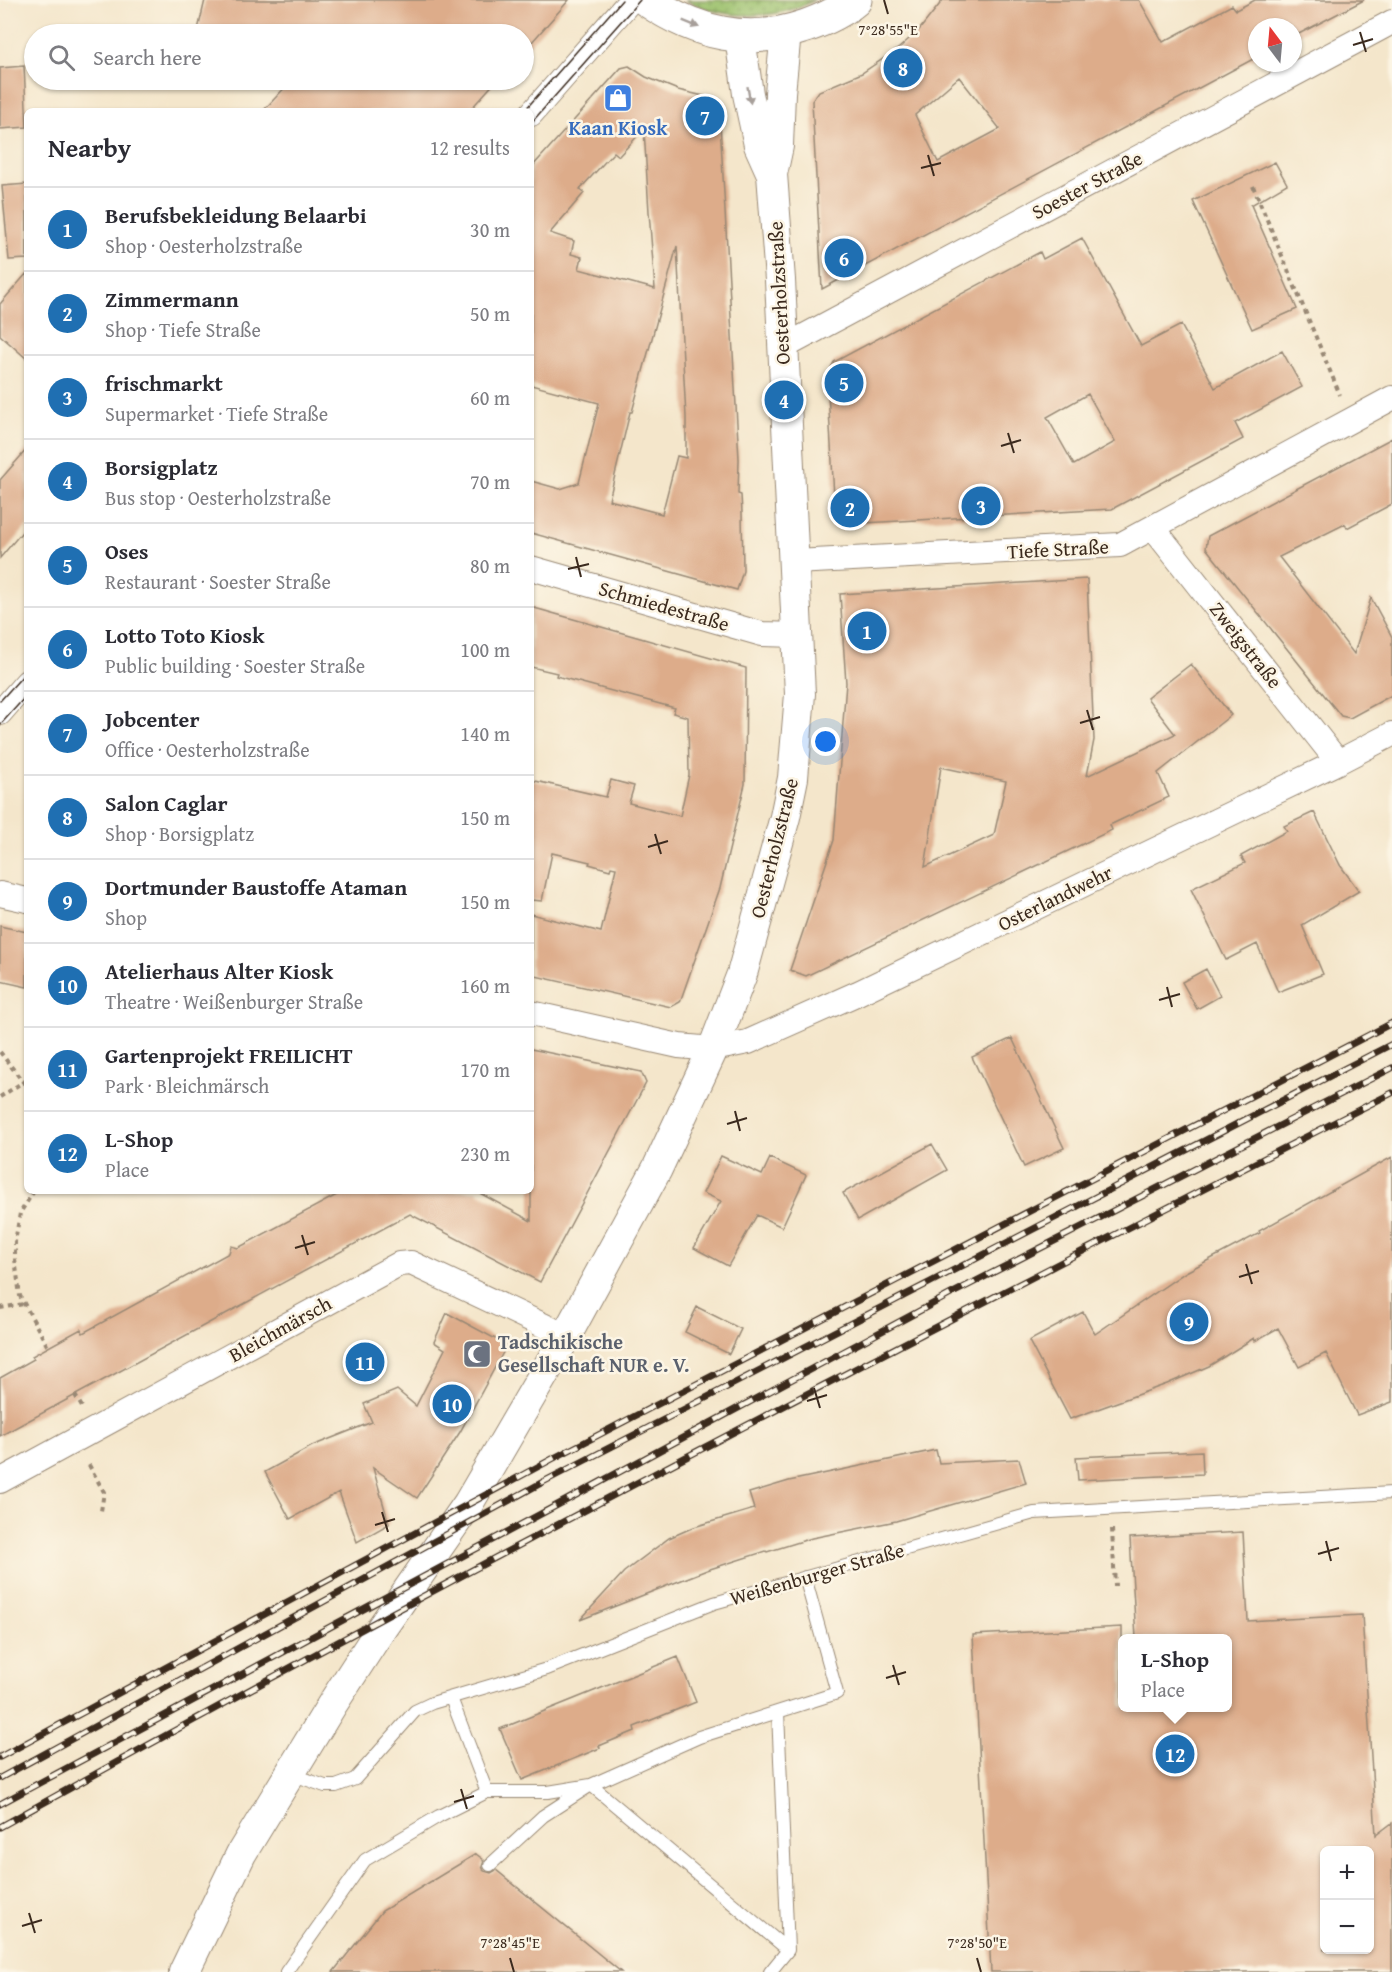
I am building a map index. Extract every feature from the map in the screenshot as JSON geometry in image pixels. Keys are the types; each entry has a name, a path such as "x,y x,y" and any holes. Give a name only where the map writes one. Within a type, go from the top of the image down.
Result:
{"main road":[{"path":"647,0 668,14 695,27 740,37 786,32 820,21 855,0"}],"street":[{"path":"534,111 631,0"},
{"name":"Soester Straße","path":"782,348 1392,22"},
{"name":"Oesterholzstraße","path":"566,1336 657,1169 713,1049 742,974 785,817 793,778 800,694 798,635 780,280 772,174 778,146 786,32"},
{"name":"Oesterholzstraße","path":"740,37 748,94 759,145 772,174"},
{"name":"Tiefe Straße","path":"795,562 1120,545 1154,529 1392,398"},
{"name":"Zweigstraße","path":"1154,529 1338,762"},
{"name":"Schmiedestraße","path":"534,569 762,634 798,635"},
{"path":"0,713 24,685"},
{"name":"Osterlandwehr","path":"534,1014 679,1046 713,1049 748,1042 858,993 1392,734"},
{"path":"0,894 24,899"},
{"name":"Bleichmärsch","path":"0,1481 399,1264 411,1263 566,1336"},
{"path":"184,1972 241,1854 379,1632 468,1504 566,1336"}],"lane":[{"name":"Weißenburger Straße","path":"291,1774 326,1786 336,1786 355,1779 415,1711 450,1698 547,1670 714,1603 1034,1513 1392,1493"},
{"path":"490,1865 543,1816 591,1785 699,1737 837,1694 805,1576"},
{"path":"450,1698 487,1792"},
{"path":"770,1972 788,1950 778,1712"},
{"path":"286,1972 365,1860 440,1816 487,1792 548,1792 591,1785 788,1950"}],"path":[{"path":"1253,186 1340,395"},
{"path":"0,1052 23,1082 0,1097"},
{"path":"32,1194 20,1213 15,1242 15,1259 20,1296 48,1347"},
{"path":"0,1308 24,1304"},
{"path":"76,1440 104,1492 101,1511"},
{"path":"1110,1510 1116,1586"}],"green space":[{"path":"685,0 815,0 783,12 750,15 717,11"}],"building":[{"path":"205,0 569,0 534,40 534,24 199,24"},
{"path":"943,0 1139,0 1163,42 1232,5 1236,10 1255,0 1364,0 1302,32 1302,18 1248,18 1248,62 822,289 812,101 819,91 862,73 899,48 920,29","holes":["959,77 1000,129 938,162 915,115"]},
{"path":"24,66 26,108 24,108 24,127 0,129 0,68"},
{"path":"629,66 646,77 678,90 712,98 719,105 739,459 738,494 741,495 742,513 743,571 737,590 534,534 534,482 560,489 579,483 599,403 534,386 534,165 621,68","holes":["644,129 655,289 579,269 582,257 571,254 574,241 550,233 584,193 580,189 614,152 619,156","677,246 686,458 677,456 662,514 609,500 630,412 632,412"]},
{"path":"283,90 488,90 472,108 266,108"},
{"path":"1275,162 1287,184 1251,205 1297,309 1252,329 1193,201"},
{"path":"24,184 24,259 9,260 2,186"},
{"path":"1082,238 1141,346 1181,325 1215,388 1282,351 1302,387 1235,423 1243,439 1112,509 846,524 835,514 827,375 834,362 1040,252 1043,259","holes":["1088,394 1115,442 1074,465 1047,417"]},
{"path":"24,276 24,356 0,335 0,304"},
{"path":"1392,438 1392,504 1347,528 1345,524 1279,557 1354,654 1371,598 1392,637 1392,695 1350,718 1341,716 1206,548 1208,536"},
{"path":"24,452 24,530 0,558 0,480"},
{"path":"1087,579 1094,740 1087,776 1175,734 1147,698 1191,664 1231,715 1158,773 1169,797 1110,825 1112,830 806,976 790,970 834,840 846,683 840,594","holes":["941,767 1006,781 994,835 925,867"]},
{"path":"534,608 746,668 745,784 720,888 680,1002 671,1007 534,976 534,915 601,932 616,868 611,867 610,870 589,864 590,862 552,853 542,901 534,900 534,781 606,797 611,780 634,786 629,803 680,816 689,775 688,717 673,713 675,708 556,676 557,673 534,668"},
{"path":"1314,812 1340,865 1359,891 1302,925 1323,974 1278,992 1257,944 1226,960 1191,889 1245,863 1241,856 1287,831 1284,826"},
{"path":"0,926 24,931 24,986 0,981"},
{"path":"1206,969 1220,996 1197,1009 1182,982"},
{"path":"1012,1038 1064,1148 1024,1167 972,1057"},
{"path":"534,1050 641,1072 646,1083 540,1282 410,1214 0,1436 0,1378 34,1359 32,1356 81,1329 83,1333 229,1253 231,1246 238,1248 338,1194 482,1194 531,1221 531,1194 534,1194"},
{"path":"932,1144 947,1170 858,1220 843,1193"},
{"path":"721,1156 762,1175 770,1158 806,1175 782,1227 757,1215 728,1266 694,1248 721,1201 703,1193"},
{"path":"1392,1157 1392,1402 1357,1415 1326,1353 1299,1367 1278,1328 1255,1341 1254,1338 1209,1366 1167,1384 1070,1419 1029,1341 1083,1312 1095,1334 1186,1272 1260,1233 1259,1231"},
{"path":"697,1307 741,1329 729,1354 685,1332"},
{"path":"447,1313 507,1345 460,1432 417,1498 373,1468 389,1524 357,1542 339,1492 290,1519 265,1472 312,1446 372,1422 364,1404 397,1390 416,1406 445,1349 434,1342"},
{"path":"936,1450 939,1463 1019,1459 1026,1483 896,1521 812,1538 766,1551 707,1570 580,1620 624,1572 669,1538 694,1527 754,1509 749,1493 789,1481"},
{"path":"1202,1451 1203,1474 1078,1480 1076,1457"},
{"path":"1243,1532 1248,1621 1362,1615 1376,1835 1392,1823 1392,1972 991,1972 973,1635 1122,1627 1122,1634 1118,1634 1118,1712 1232,1712 1232,1634 1136,1634 1130,1538"},
{"path":"678,1657 696,1702 634,1727 635,1731 599,1746 600,1748 522,1780 500,1729"},
{"path":"476,1854 484,1860 482,1866 484,1871 491,1873 496,1870 621,1972 333,1972 382,1911"}],"tram line":[{"path":"527,108 622,0"},
{"path":"534,120 640,0"},
{"path":"0,701 24,674"},
{"path":"0,725 24,698"}],"railway":[{"path":"0,1757 554,1458 1392,1023"},
{"path":"0,1778 543,1482 1392,1044"},
{"path":"0,1804 951,1294 1392,1068"},
{"path":"0,1827 519,1545 1042,1272 1392,1093"}],"place":[{"name":"Salon Caglar","path":"903,68"},
{"name":"Kaan Kiosk","path":"618,98"},
{"name":"Jobcenter","path":"705,116"},
{"name":"Lotto Toto Kiosk","path":"844,258"},
{"name":"Oses","path":"844,383"},
{"name":"Borsigplatz","path":"784,400"},
{"name":"frischmarkt","path":"981,506"},
{"name":"Zimmermann","path":"850,508"},
{"name":"Berufsbekleidung Belaarbi","path":"867,631"},
{"name":"Dortmunder Baustoffe Ataman","path":"1189,1322"},
{"name":"Tadschikische Gesellschaft NUR e. V.","path":"477,1354"},
{"name":"Gartenprojekt FREILICHT","path":"365,1362"},
{"name":"Atelierhaus Alter Kiosk","path":"452,1404"},
{"name":"L-Shop","path":"1175,1754"}]}
